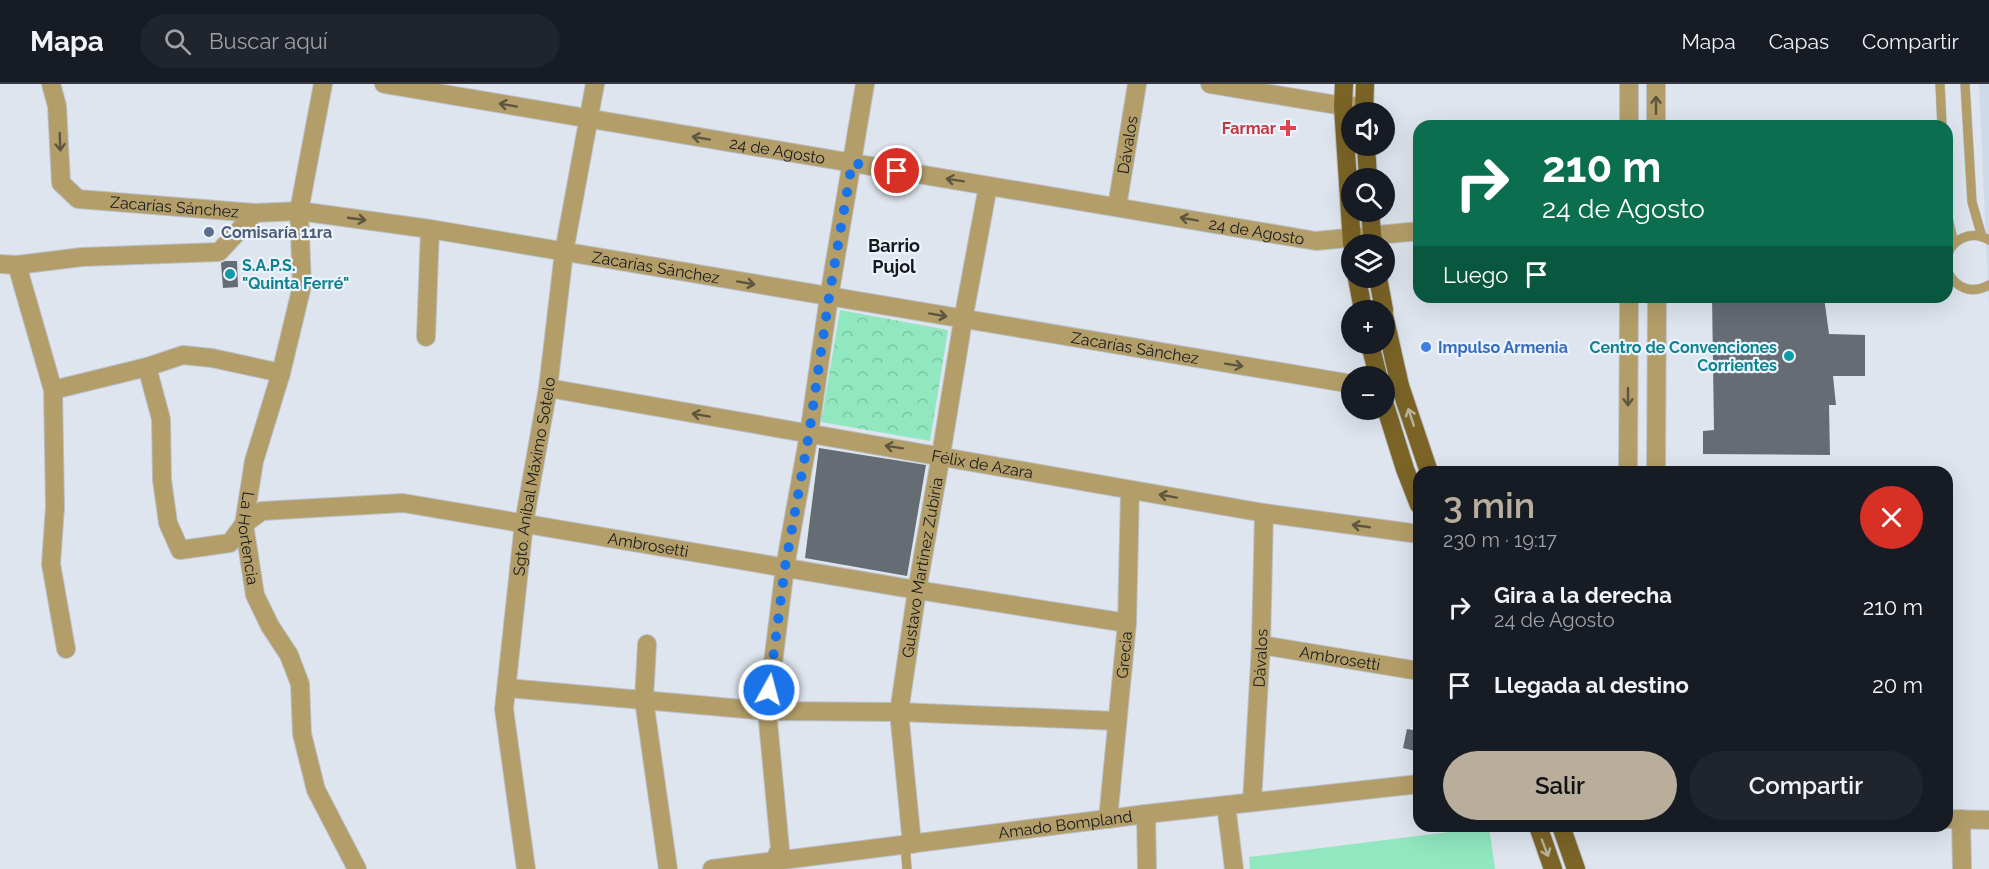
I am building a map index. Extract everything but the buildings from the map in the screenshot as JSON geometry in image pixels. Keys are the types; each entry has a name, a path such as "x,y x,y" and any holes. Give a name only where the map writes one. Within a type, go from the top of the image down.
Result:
{"main road":[{"path":"1344,84 1344,102"},
{"path":"1364,102 1365,84"},
{"path":"1347,156 1351,234"},
{"path":"1395,394 1426,466"},
{"path":"1390,420 1413,490"},
{"path":"1540,832 1553,869"},
{"path":"1563,832 1576,869"}],"street":[{"name":"Zacarías Sánchez","path":"51,84 57,106 62,183 78,199 255,213 300,212 430,229 1341,382"},
{"name":"La Hortencia","path":"323,84 300,212 302,286 281,373 254,461 244,524 255,595 270,626 289,655 300,684 302,734 316,790 357,869"},
{"name":"24 de Agosto","path":"384,84 1316,241 1341,242"},
{"name":"Sgto. Aníbal Máximo Sotelo","path":"526,869 504,709 524,523 548,388 564,252 595,84"},
{"path":"774,865 780,849 767,711 785,567 809,434 829,297 865,84"},
{"name":"Dávalos","path":"1117,207 1137,84"},
{"path":"1210,84 1341,106"},
{"path":"1629,84 1629,120"},
{"path":"1656,84 1656,120"},
{"name":"Gustavo Martínez Zubiria","path":"908,844 899,712 917,590 988,186"},
{"path":"66,649 51,564 55,507 53,390 8,264 82,257 219,252 255,213"},
{"path":"426,337 430,229"},
{"name":"24 de Agosto","path":"1395,236 1413,232"},
{"path":"1628,466 1629,303"},
{"path":"1656,466 1657,303"},
{"path":"53,390 147,367 183,355 212,358 281,373"},
{"name":"Ambrosetti","path":"147,367 161,419 162,480 168,523 180,550 230,543 244,524 262,511 404,503 917,590 1127,623"},
{"name":"Félix de Azara","path":"548,388 1264,513 1413,533"},
{"name":"Grecia","path":"1108,819 1127,623 1130,490"},
{"name":"Dávalos","path":"1252,802 1261,645 1264,513"},
{"path":"647,644 644,699 668,869"},
{"name":"Ambrosetti","path":"1261,645 1413,670"},
{"path":"507,688 767,711 899,712 1117,721"},
{"name":"Amado Bompland","path":"712,869 774,865 908,844 1146,814 1413,785"},
{"path":"1226,805 1234,869"},
{"path":"1146,814 1147,869"},
{"path":"1962,869 1954,819 1989,820"}],"lane":[{"path":"1940,84 1942,120"},
{"path":"1965,84 1972,202 1986,239"},
{"path":"1953,240 1954,244 1970,235 1986,239"},
{"path":"1953,279 1964,289 1973,290 1989,285"},
{"path":"907,869 908,844"}],"shaded area":[{"path":"1979,84 1989,84 1989,309"}],"green space":[{"path":"840,310 948,330 930,441 821,422"},
{"path":"1449,832 1490,832 1495,869 1250,869 1249,857"}],"place":[{"name":"Farmar","path":"1288,128"},
{"name":"Comisaría 11ra","path":"209,232"},
{"name":"S.A.P.S. \"Quinta Ferré\"","path":"230,274"},
{"name":"Impulso Armenia","path":"1426,347"},
{"name":"Centro de Convenciones Corrientes","path":"1789,356"}],"district":[{"name":"Barrio Pujol","path":"894,256"}],"route":[{"path":"769,690 785,567 809,434 852,163 897,171"}]}
